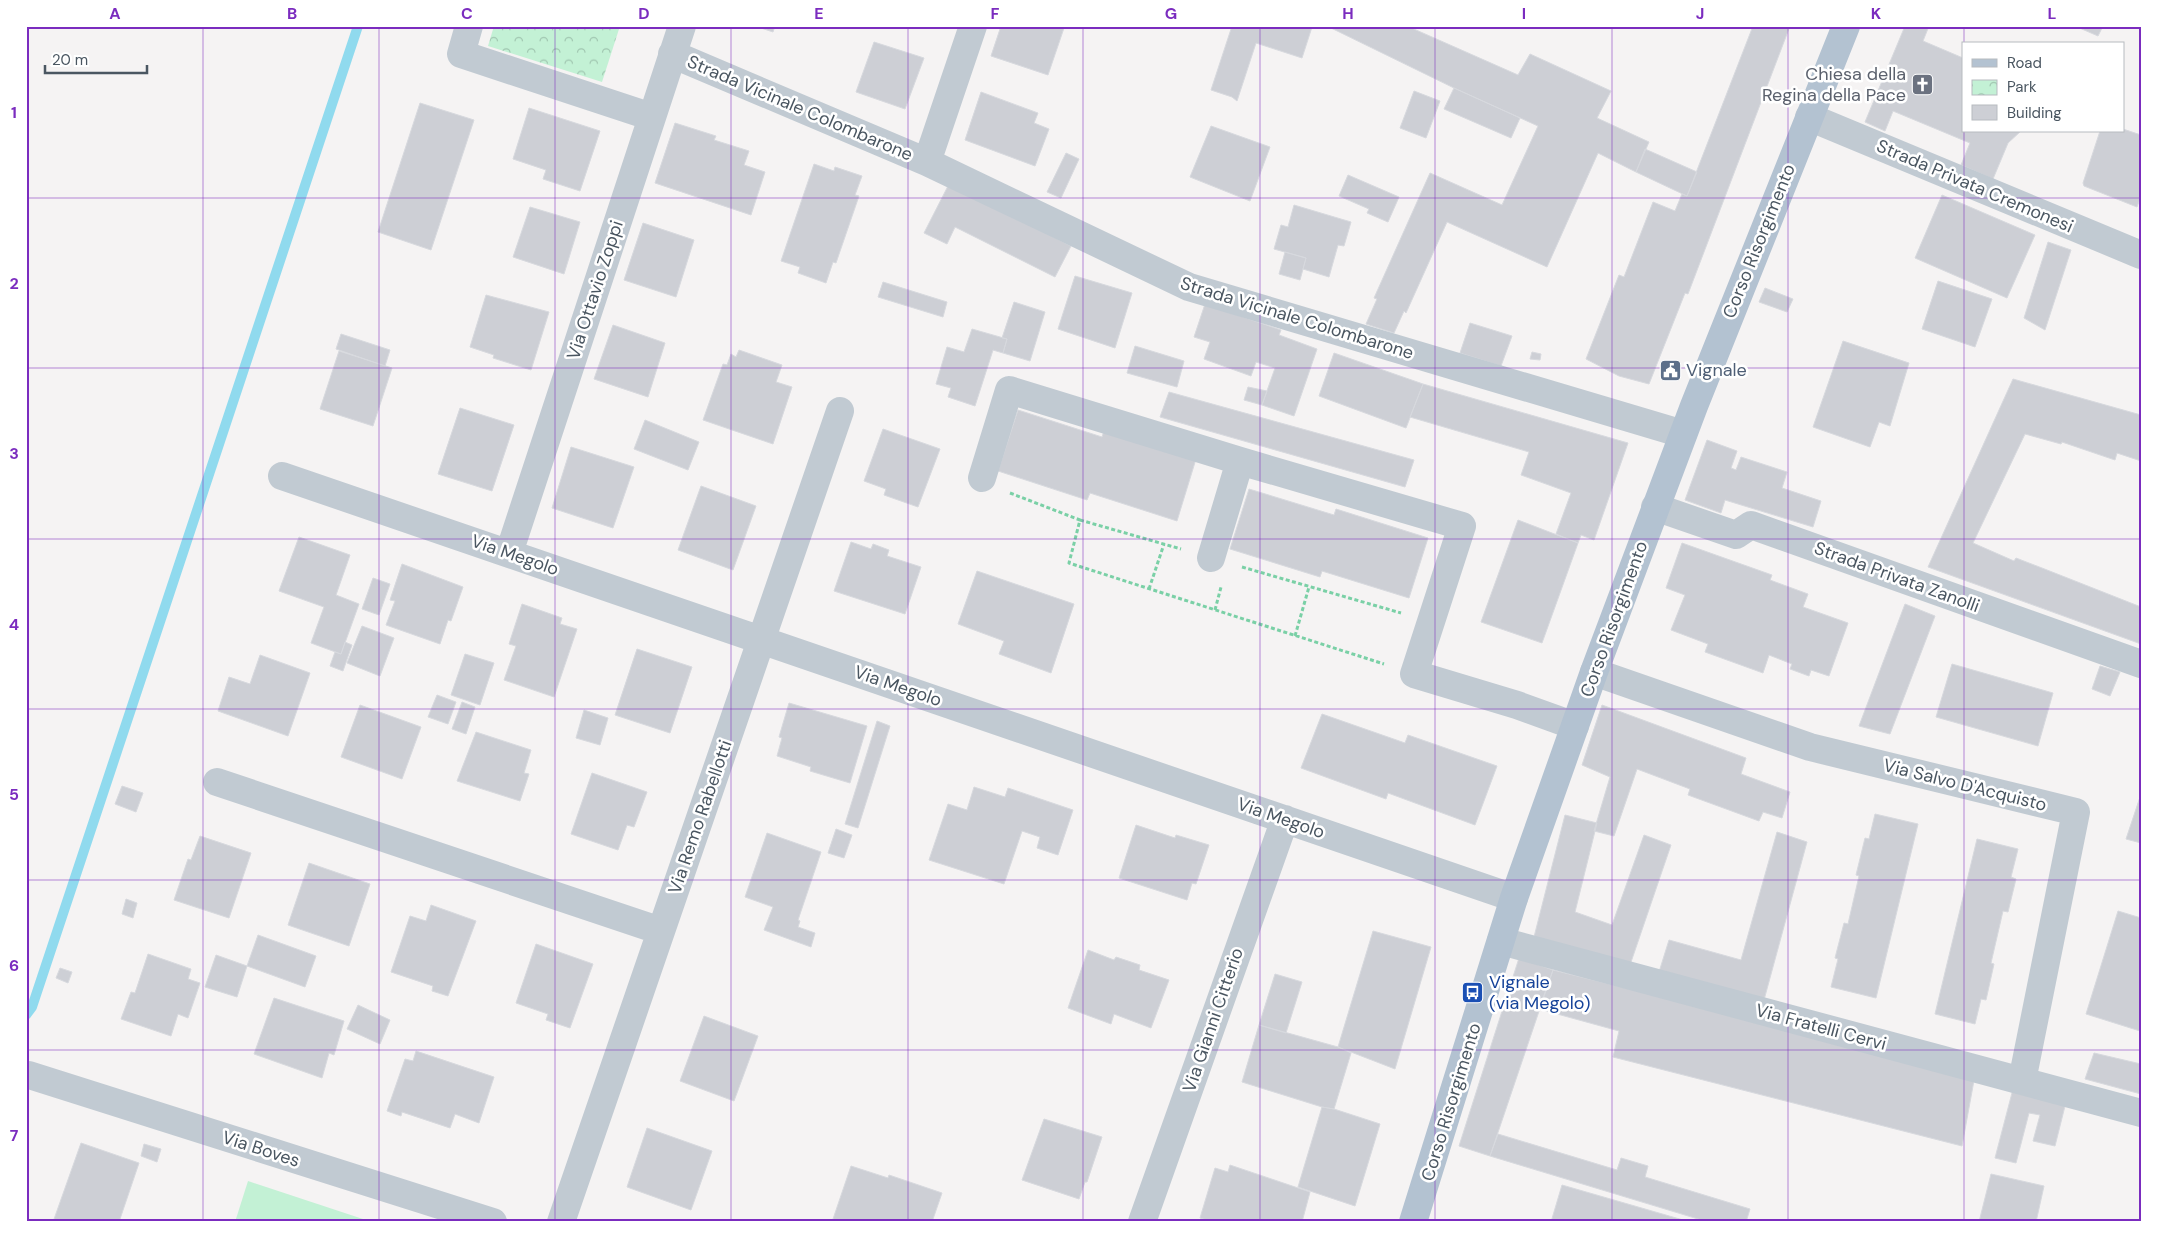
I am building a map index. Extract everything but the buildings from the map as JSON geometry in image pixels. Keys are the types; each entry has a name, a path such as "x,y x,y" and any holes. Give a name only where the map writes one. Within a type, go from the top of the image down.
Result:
{"main road":[{"name":"Corso Risorgimento","path":"1413,1222 1514,898 1594,672 1683,434 1846,26"}],"street":[{"path":"470,26 461,54 652,117"},
{"name":"Via Ottavio Zoppi","path":"509,553 682,26"},
{"name":"Strada Vicinale Colombarone","path":"927,162 973,26"},
{"name":"Strada Vicinale Colombarone","path":"672,54 927,162 1189,287 1683,434"},
{"name":"Strada Privata Cremonesi","path":"1809,117 2141,255"},
{"path":"982,478 1009,390 1240,461 1462,526 1414,674 1517,705 1575,726"},
{"name":"Via Remo Rabellotti","path":"561,1222 840,412"},
{"path":"1211,558 1240,461"},
{"name":"Via Megolo","path":"282,476 1514,898"},
{"name":"Strada Privata Zanolli","path":"1655,507 1736,535 1751,525 2141,664"},
{"name":"Via Salvo D'Acquisto","path":"1594,672 1810,748 2076,812 2022,1081"},
{"path":"217,782 661,931"},
{"name":"Via Gianni Citterio","path":"1142,1222 1285,819"},
{"name":"Via Fratelli Cervi","path":"1501,941 2141,1113"},
{"name":"Via Boves","path":"29,1075 493,1222"}],"path":[{"path":"982,478 985,484 1080,520 1431,622"},
{"path":"1080,520 1069,563 1414,674"},
{"path":"1149,589 1164,544"},
{"path":"1295,636 1309,586"}],"green space":[{"path":"494,26 620,26 602,82 488,46"},
{"path":"248,1181 372,1222 235,1222"}],"waterway":[{"path":"26,1015 32,1007 358,26"}],"place":[{"name":"Chiesa della Regina della Pace","path":"1922,84"},
{"name":"Vignale","path":"1670,370"},
{"name":"Vignale (via Megolo)","path":"1473,992"}]}
